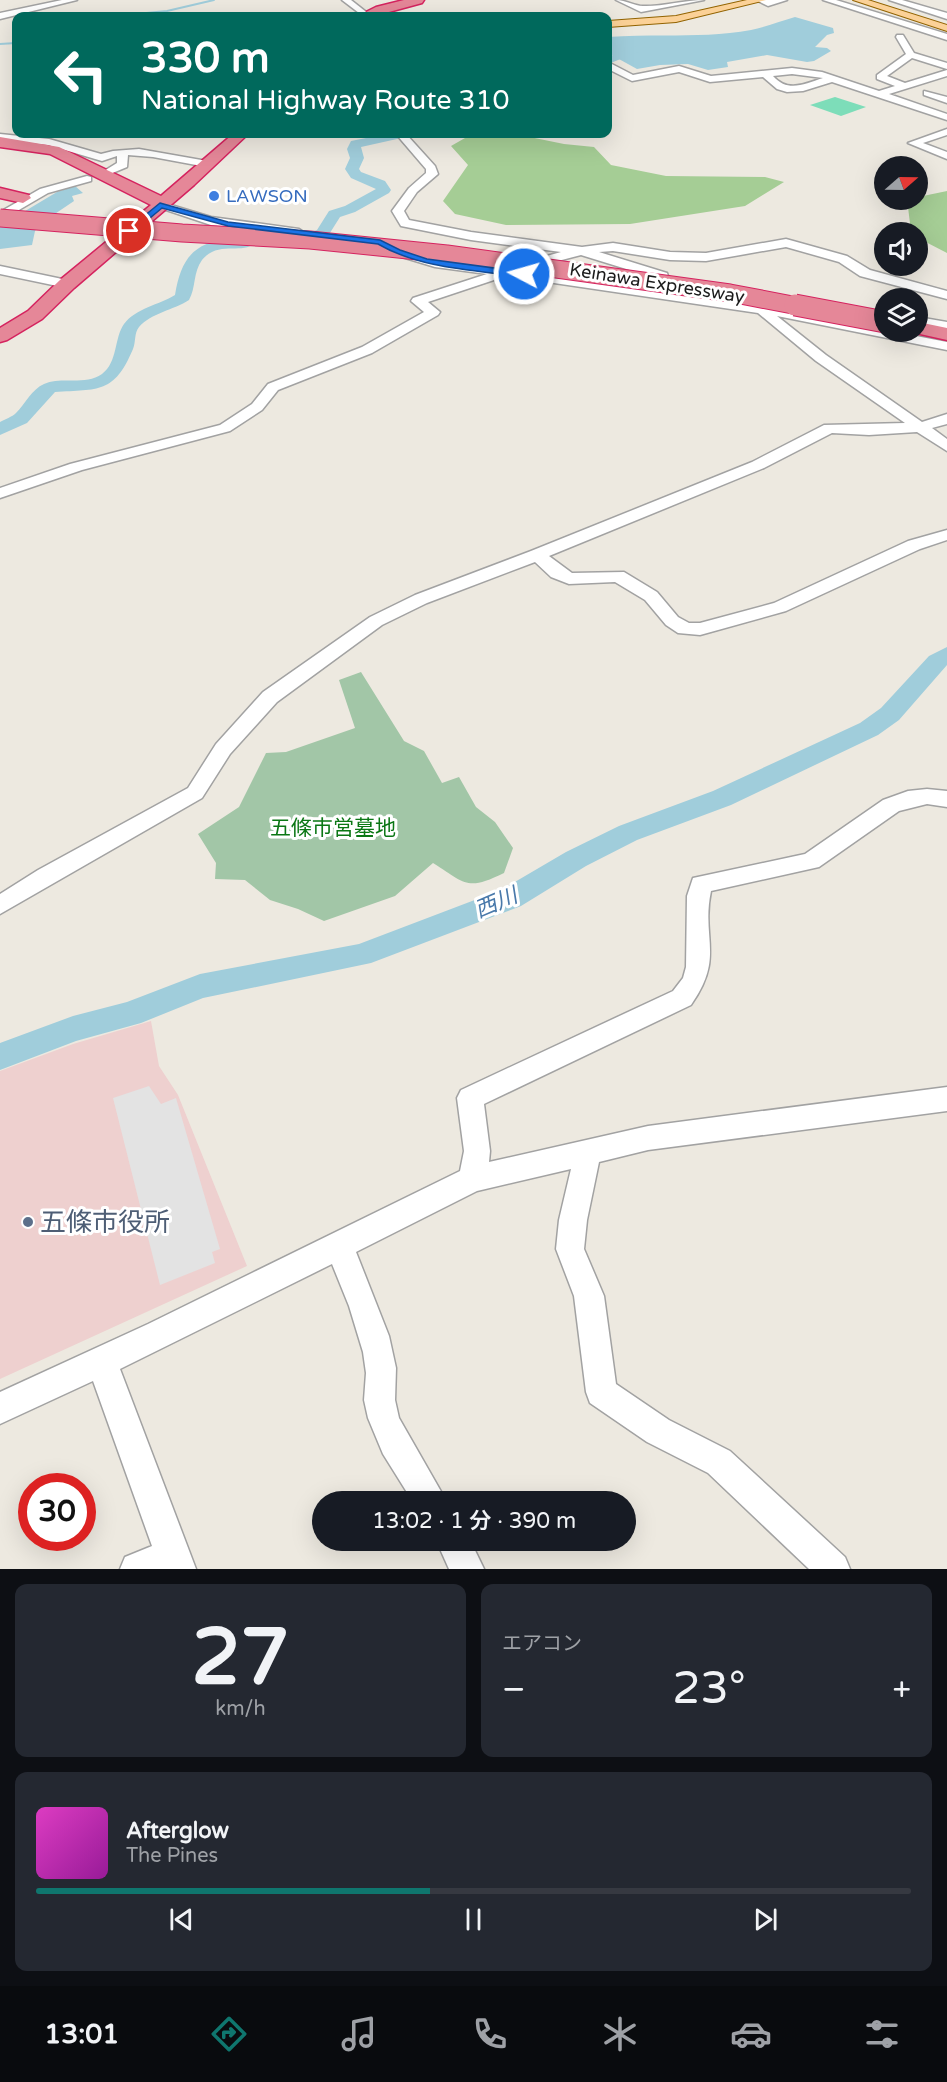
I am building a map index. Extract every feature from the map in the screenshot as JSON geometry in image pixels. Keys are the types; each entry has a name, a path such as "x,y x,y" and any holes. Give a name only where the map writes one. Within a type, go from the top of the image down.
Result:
{"highway":[{"path":"378,12 418,0"},
{"path":"0,336 35,315 67,284 236,138"},
{"path":"2,143 23,152 76,166 145,201 160,205"},
{"path":"2,143 54,150 153,198 160,205"},
{"path":"0,193 13,200 55,204"},
{"name":"Keinawa Expressway","path":"13,200 123,220 199,223 310,240 457,255 616,276 742,295 874,320"},
{"path":"76,208 174,222 199,223"},
{"path":"0,218 182,233 310,240"},
{"path":"928,330 947,334"}],"main road":[{"path":"612,24 676,19 760,0"},
{"path":"858,0 891,5 947,27"}],"street":[{"path":"18,12 73,0"},
{"path":"346,0 360,12"},
{"path":"623,1 634,0"},
{"path":"623,1 641,9 700,0"},
{"path":"760,0 768,3 783,0"},
{"path":"827,0 947,37"},
{"path":"891,5 925,0"},
{"path":"907,4 947,16"},
{"path":"925,10 947,4"},
{"path":"900,37 926,31"},
{"path":"900,37 919,43"},
{"path":"900,37 910,55 947,66"},
{"path":"904,86 880,77 910,55"},
{"path":"612,67 632,78 679,69 710,79 792,71 819,74 947,117"},
{"path":"765,74 775,86 788,92 834,78"},
{"path":"880,94 947,74"},
{"path":"900,101 947,87"},
{"path":"927,93 947,100"},
{"path":"945,134 913,143 947,156"},
{"path":"405,138 428,164 432,174 402,202 398,212 405,223 471,236 582,251 662,276"},
{"path":"2,143 49,142 102,158 109,154 136,152 207,164"},
{"path":"110,171 123,165 122,153"},
{"path":"0,218 44,190 87,179"},
{"path":"160,205 199,223 228,224 542,260 770,293 874,313"},
{"path":"380,242 398,252 426,261 761,310 861,327 947,346"},
{"path":"0,494 76,467 225,428 257,407 273,387 368,350 433,312 418,301 542,260 582,251 612,247 670,256 706,257 786,243 843,259 865,273 947,295"},
{"path":"0,270 67,284"},
{"path":"650,292 662,276"},
{"path":"761,310 770,293"},
{"path":"761,310 813,351 947,446"},
{"path":"928,323 947,326"},
{"path":"0,905 46,876 195,793 223,749 270,697 340,644 375,621 421,599 537,555 758,465 829,428 869,430 920,427 947,419"},
{"path":"537,555 557,573 569,579 618,576 651,596 672,621 685,629 700,629 780,607 914,545 947,535"},
{"path":"473,1179 477,1151 471,1098 682,998 695,980 700,958 696,900 701,884 811,861 890,805 910,797 932,795 947,799"},
{"path":"0,1408 102,1362 473,1179 648,1138 947,1099"},
{"path":"588,1151 573,1220 570,1250 589,1296 598,1355 600,1392 658,1431 719,1462 833,1569"},
{"path":"339,1247 362,1298 372,1330 381,1369 380,1405 391,1434 425,1491"},
{"path":"102,1362 175,1562 137,1569"},
{"path":"458,1551 467,1569"}],"shaded area":[{"path":"151,1021 159,1066 178,1095 247,1266 0,1379 0,1071 73,1044"},
{"path":"149,1086 161,1104 176,1098 220,1249 212,1252 215,1263 160,1285 113,1098"}],"green space":[{"path":"835,97 866,107 841,116 810,105"},
{"path":"465,138 535,138 594,147 611,165 666,176 765,177 784,182 745,206 630,224 506,225 455,214 443,201 468,165 451,146"},
{"path":"947,191 947,253 928,243 928,222 910,222 908,210 928,210 928,195"},
{"name":"五條市営墓地","path":"361,672 404,741 424,751 442,783 459,777 476,807 495,822 513,848 504,873 482,882 467,883 433,863 395,896 324,921 270,900 245,880 215,879 216,863 198,834 239,807 266,753 286,752 355,728 339,680"}],"water":[{"path":"795,17 833,28 834,33 827,35 815,47 827,48 831,51 814,61 807,62 767,55 727,62 728,67 708,70 688,64 637,69 612,55 612,37 697,35 757,29"},
{"path":"75,186 83,193 72,196 74,201 40,224 35,231 32,245 0,249 0,226 57,192"}],"waterway":[{"path":"157,12 214,0"},
{"path":"0,44 12,43"},
{"path":"612,59 647,45"},
{"path":"289,245 323,233 334,214 350,209 384,190 380,184 356,175 352,169 357,158 354,149 356,144 383,138"},
{"path":"0,429 21,419 44,391 51,387 93,384 108,378 113,373 125,348 131,326 149,313 183,297 189,270 201,252 220,244 247,243"},
{"name":"西川","path":"0,1057 73,1029 130,1014 200,986 361,955 511,898 576,859 628,833 722,798 869,729 890,714 937,661 947,654"}],"place":[{"name":"LAWSON","path":"214,196"},
{"name":"五條市役所","path":"28,1222"}],"route":[{"path":"129,231 160,205 199,218 228,224 380,242 410,257 426,261 524,274"}]}
